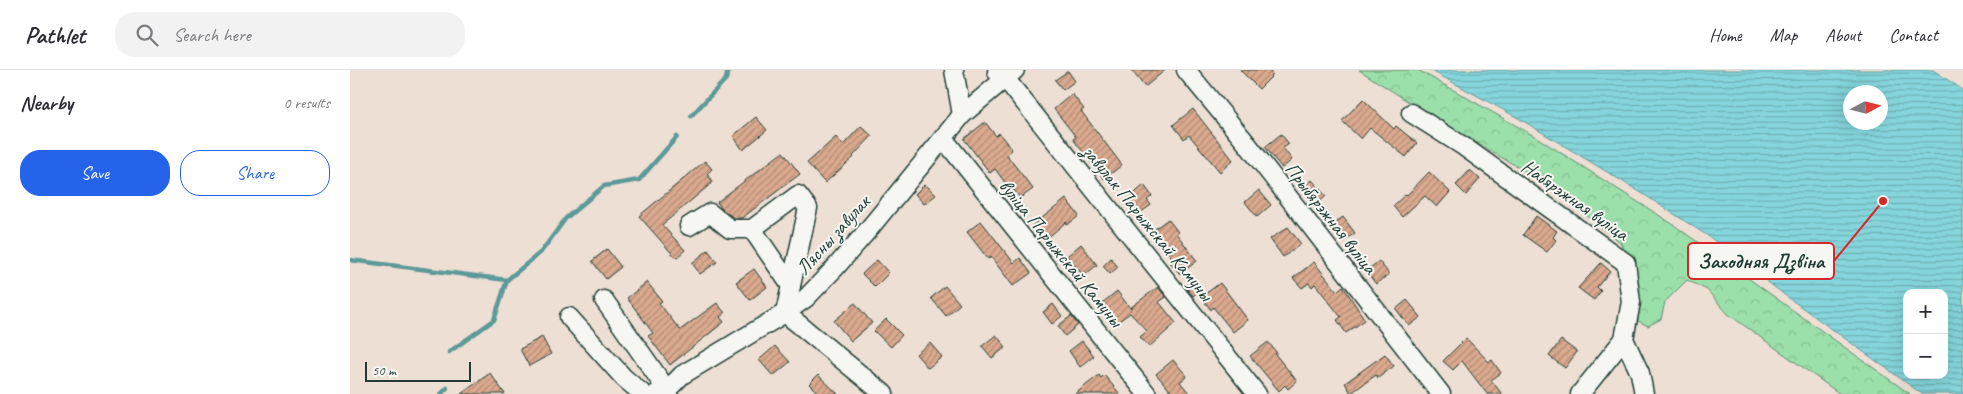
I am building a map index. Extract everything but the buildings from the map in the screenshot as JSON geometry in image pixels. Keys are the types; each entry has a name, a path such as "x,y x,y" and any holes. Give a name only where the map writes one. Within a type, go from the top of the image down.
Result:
{"street":[{"path":"954,70 962,115"},
{"name":"Прыбярэжная вуліца","path":"1186,70 1254,152 1441,394"},
{"name":"Лясны завулак","path":"664,393 682,376 785,313 806,298 834,269 962,115 1005,73"},
{"name":"завулак Парыжскай Камуны","path":"1005,73 1258,394"},
{"name":"Набярэжная вуліца","path":"1411,113 1463,146 1626,263 1631,302 1624,339"},
{"name":"вуліца Парыжскай Камуны","path":"942,138 1147,394"},
{"path":"689,226 710,213 730,230 752,229 798,195 808,208 785,313 884,394"},
{"path":"752,229 791,286"},
{"path":"604,300 664,393"},
{"path":"569,317 624,378 643,394"},
{"path":"1580,394 1624,339 1640,373 1644,394"}],"green space":[{"path":"1359,70 1418,70 1536,137 1671,223 1910,394 1840,394 1728,314 1707,290 1687,280 1665,302 1661,319 1648,326 1638,321 1633,271 1620,242 1548,185 1420,109"}],"water":[{"path":"1430,70 1933,70 1963,90 1963,394 1922,394 1786,296 1711,238 1520,119"}],"waterway":[{"path":"691,116 726,79 728,70"},
{"path":"449,352 494,320 507,280 541,252 566,218 604,186 639,180 677,137"},
{"path":"350,260 507,280"},
{"path":"441,394 447,388"}],"place":[{"name":"Заходняя Дзвіна","path":"1883,201"}]}
